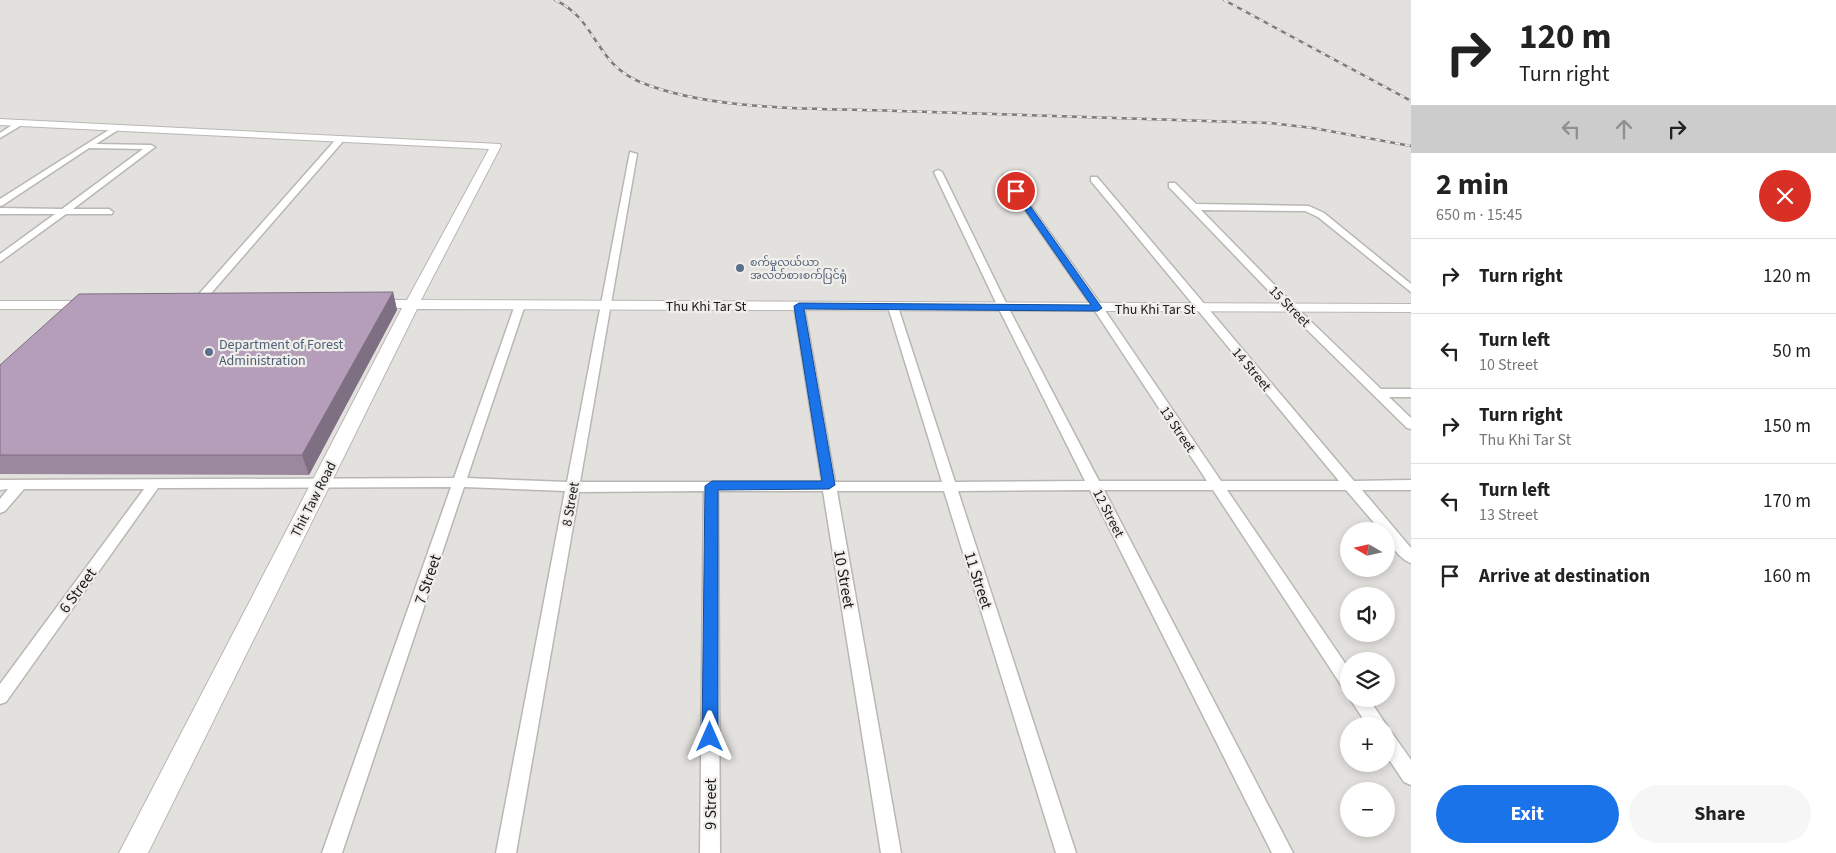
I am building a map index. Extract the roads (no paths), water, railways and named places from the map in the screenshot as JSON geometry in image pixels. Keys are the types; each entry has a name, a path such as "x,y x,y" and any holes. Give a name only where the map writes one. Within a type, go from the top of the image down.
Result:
{"street":[{"path":"0,122 341,139"},
{"path":"0,136 21,123"},
{"path":"0,203 115,128"},
{"path":"191,304 341,139"},
{"name":"Thit Taw Road","path":"133,853 412,304 496,146 341,139"},
{"path":"0,260 151,148 86,146"},
{"name":"8 Street","path":"506,853 633,154"},
{"name":"12 Street","path":"938,172 1003,308 1283,853"},
{"name":"13 Street","path":"1006,177 1098,308 1340,670"},
{"name":"14 Street","path":"1094,179 1411,558"},
{"name":"15 Street","path":"1172,185 1293,310 1411,425"},
{"path":"1194,207 1306,208 1321,215 1411,289"},
{"path":"0,211 110,212"},
{"path":"191,304 215,304"},
{"name":"Thu Khi Tar St","path":"357,304 1293,310 1411,308"},
{"path":"0,305 110,305"},
{"path":"68,317 82,305"},
{"name":"7 Street","path":"332,853 520,305"},
{"name":"10 Street","path":"799,306 891,853"},
{"name":"11 Street","path":"893,307 1066,853"},
{"path":"1379,393 1411,393"},
{"path":"0,485 460,482 573,487 1411,485"},
{"name":"6 Street","path":"0,697 155,483"},
{"path":"0,508 20,485"},
{"name":"9 Street","path":"710,853 712,486"},
{"path":"1395,752 1411,776"}],"railway":[{"path":"555,0 569,8 580,18 604,53 625,74 640,82 669,92 700,99 767,107 1270,123 1313,128 1411,146"},
{"path":"1224,0 1411,101"}],"place":[{"name":"စက်မှုလယ်ယာ အလတ်စားစက်ပြင်ရုံ","path":"740,268"},
{"name":"Department of Forest Administration","path":"209,352"}]}
